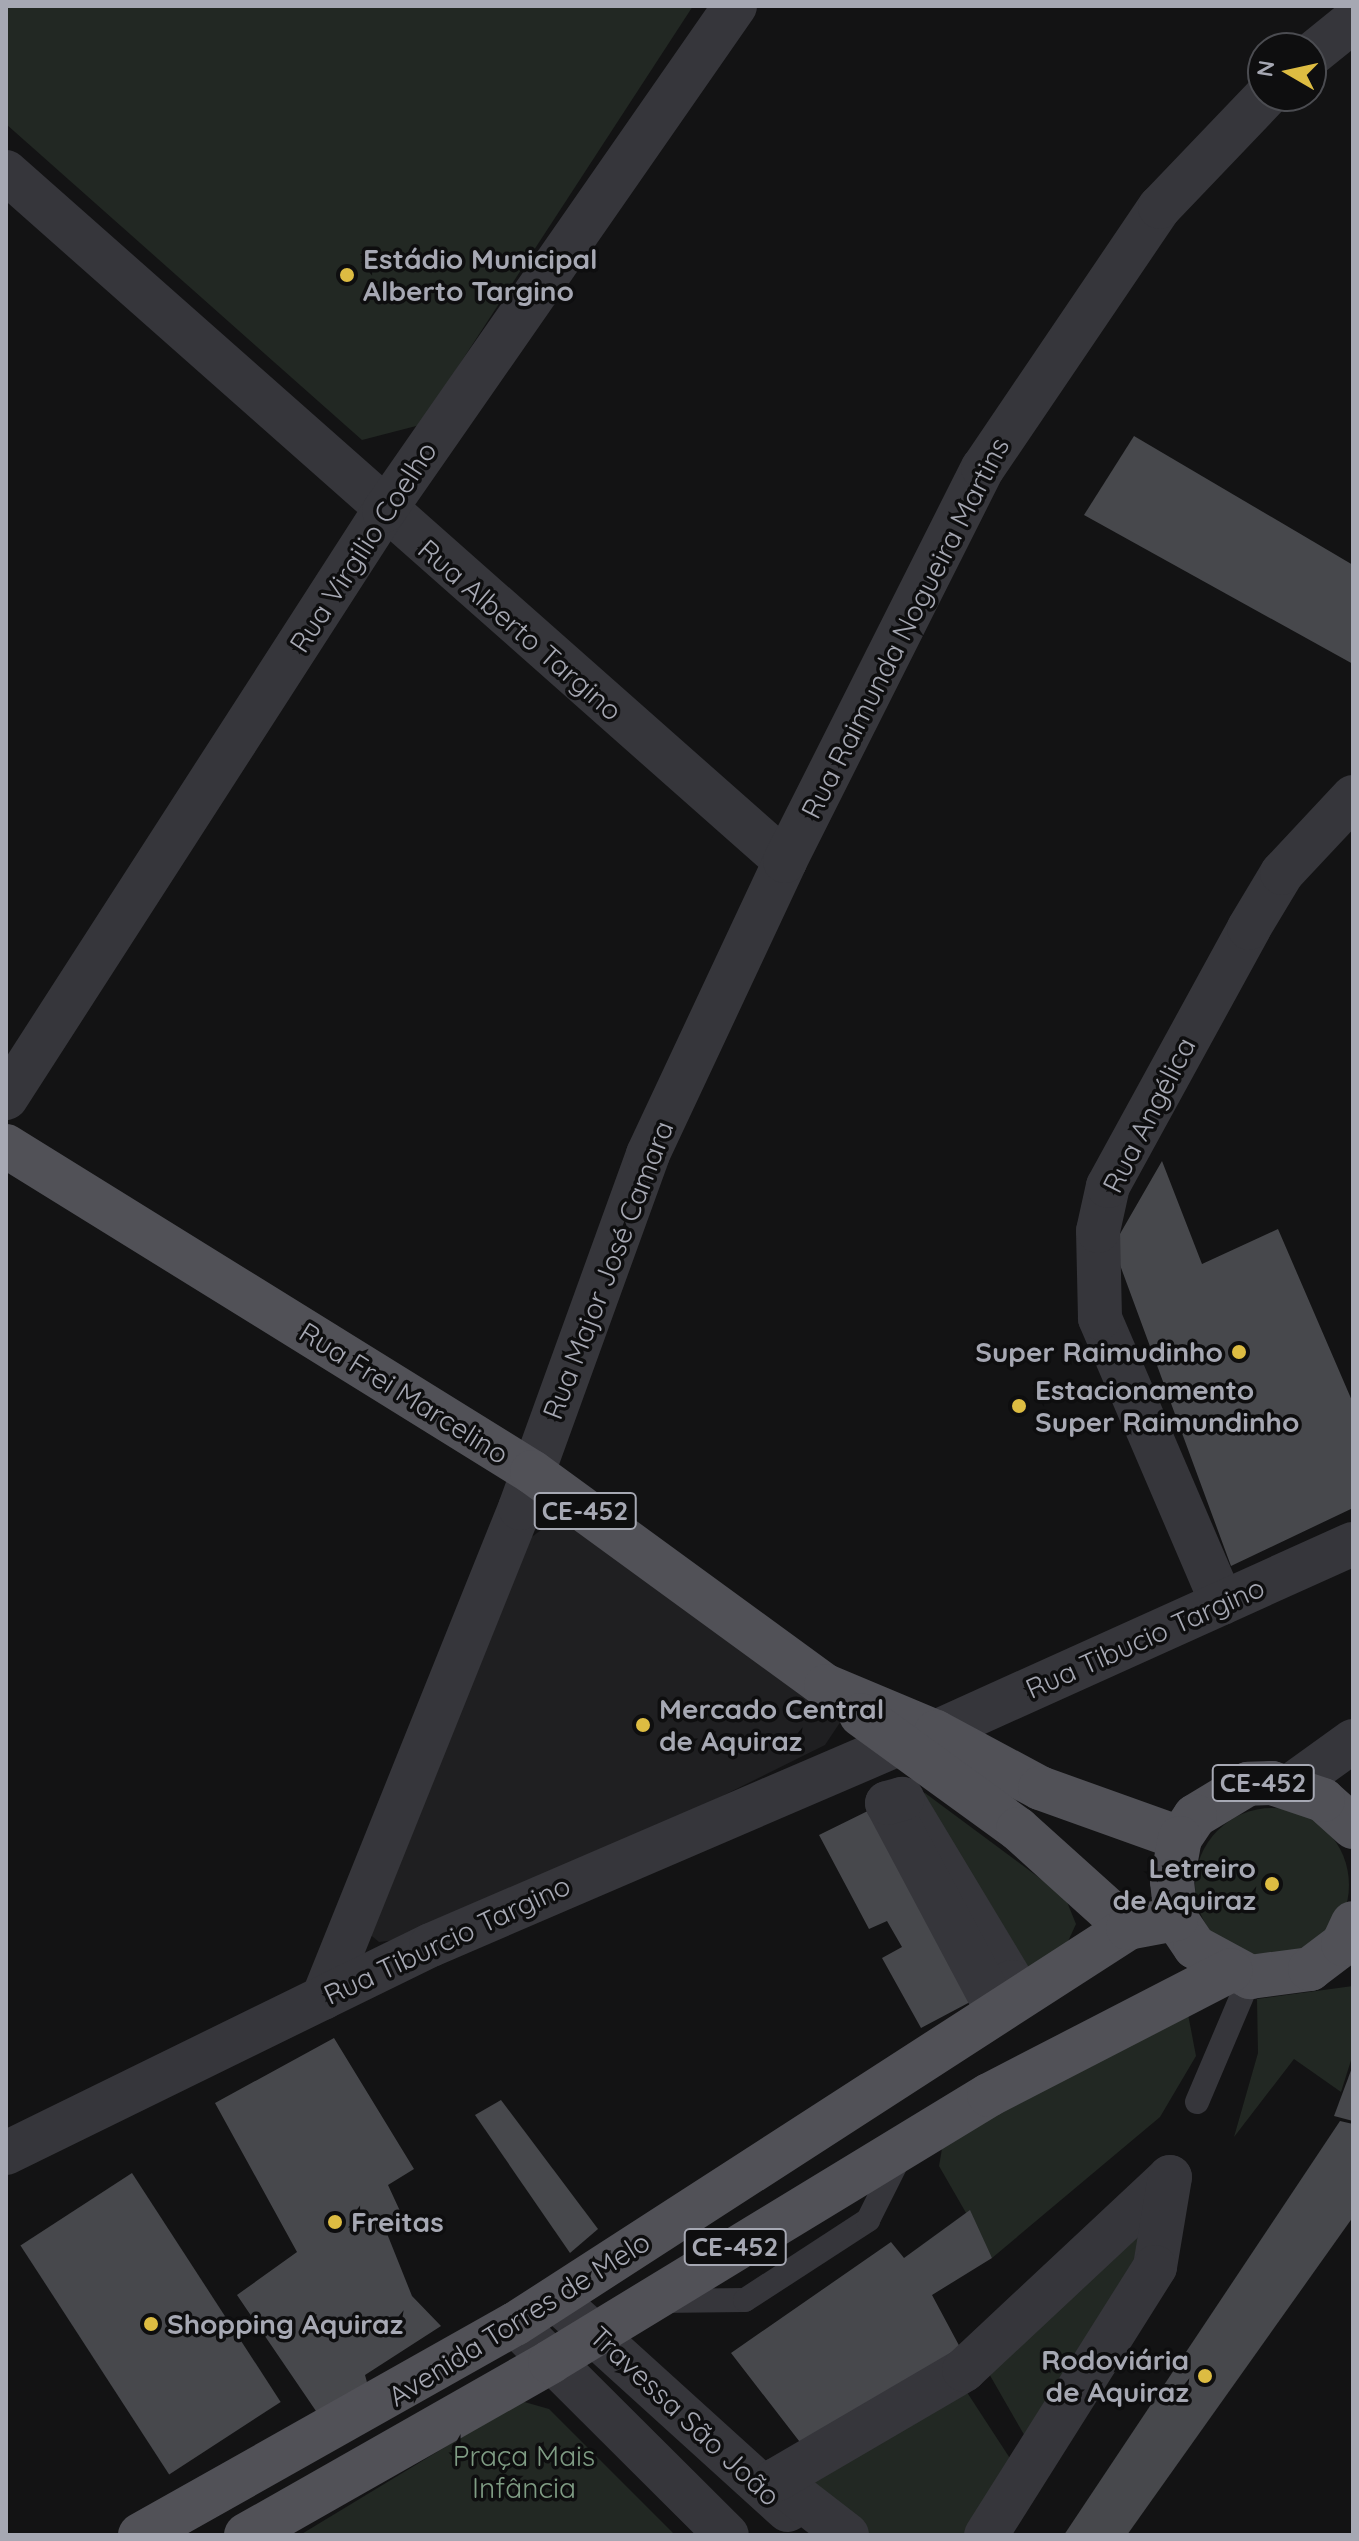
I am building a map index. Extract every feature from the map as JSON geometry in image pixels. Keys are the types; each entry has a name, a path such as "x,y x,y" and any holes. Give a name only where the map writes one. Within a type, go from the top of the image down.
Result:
{"main road":[{"name":"Rua Frei Marcelino","path":"6,1146 532,1472 826,1686 916,1738 1040,1788 1180,1838"},
{"path":"916,1738 1128,1928"},
{"name":"CE-452","path":"1180,1838 1222,1795 1248,1784 1289,1787 1323,1800 1353,1827"},
{"path":"1180,1838 1172,1881 1176,1919 1195,1947 1241,1973"},
{"name":"Avenida Torres de Melo","path":"140,2535 515,2324 1128,1928 1176,1919"},
{"name":"CE-452","path":"1241,1973 1310,1969 1350,1938"},
{"name":"Avenida Torres de Melo","path":"246,2535 550,2362 594,2331 909,2142 1241,1973"}],"street":[{"name":"Rua Virgilio Coelho","path":"6,1098 384,511 735,6"},
{"path":"1327,42 1353,21"},
{"name":"Rua Raimunda Nogueira Martins","path":"785,861 983,468 1151,219 1251,112"},
{"name":"Rua Alberto Targino","path":"6,172 384,511 785,861"},
{"name":"Rua Angélica","path":"1222,1603 1100,1318 1098,1231 1108,1186 1249,928 1282,873 1353,797"},
{"name":"Rua Major José Camara","path":"323,1998 532,1472 648,1154 785,861"},
{"name":"Rua Tibucio Targino","path":"916,1738 1353,1544"},
{"name":"Rua Tiburcio Targino","path":"6,2153 323,1998 916,1738"},
{"path":"1289,1787 1353,1741"},
{"path":"847,2535 776,2480 964,2370 1170,2177 1155,2267 986,2535"},
{"name":"Travessa São João","path":"555,2299 594,2331 812,2535"},
{"name":"Travessa São João","path":"515,2324 727,2535"}],"lane":[{"path":"1197,2102 1241,1973"}],"shaded area":[{"name":"Mercado Central de Aquiraz","path":"553,1521 576,1525 845,1715 825,1745 444,1934 379,1942 366,1931 529,1539"}],"green space":[{"name":"Estádio Municipal Alberto Targino","path":"6,6 693,6 420,425 362,440 6,124"},
{"path":"925,1793 1065,1897 1076,1924 1064,1950 1012,1976 904,1798"},
{"path":"1272,1808 1301,1814 1326,1831 1343,1856 1349,1885 1343,1914 1326,1939 1301,1956 1272,1962 1243,1956 1218,1939 1201,1914 1195,1885 1201,1856 1218,1831 1243,1814"},
{"path":"1353,1986 1353,2054 1341,2092 1294,2059 1234,2137 1258,2053 1257,1999"},
{"path":"1188,2014 1196,2056 1160,2117 992,2258 939,2166 944,2137"},
{"path":"1161,2195 1150,2264 1030,2445 984,2365"},
{"path":"957,2377 1015,2466 973,2535 860,2535 787,2480"},
{"name":"Praça Mais Infância","path":"521,2401 549,2409 675,2535 300,2535"}],"building":[{"path":"1134,436 1353,565 1353,664 1084,515"},
{"name":"Super Raimudinho","path":"1162,1161 1202,1264 1278,1229 1353,1403 1353,1508 1231,1566 1113,1246"},
{"path":"886,1802 987,1993 921,2028 882,1958 902,1947 887,1921 869,1929 819,1835"},
{"name":"Freitas","path":"334,2038 414,2169 388,2185 400,2211 384,2226 412,2296 441,2326 365,2375 368,2386 318,2414 237,2295 297,2252 215,2103"},
{"path":"1353,2065 1353,2121 1334,2116"},
{"path":"501,2100 598,2229 570,2253 475,2115"},
{"name":"Rodoviária de Aquiraz","path":"1340,2121 1353,2124 1353,2217 1127,2535 1064,2535"},
{"name":"Shopping Aquiraz","path":"132,2173 281,2402 169,2474 20,2245"},
{"name":"Rodoviária de Aquiraz","path":"970,2210 992,2258 932,2295 962,2351 806,2450 731,2353 891,2242 904,2258"}],"place":[{"name":"Estádio Municipal Alberto Targino","path":"347,275"},
{"name":"Super Raimudinho","path":"1239,1352"},
{"name":"Estacionamento Super Raimundinho","path":"1019,1406"},
{"name":"Mercado Central de Aquiraz","path":"643,1725"},
{"name":"Letreiro de Aquiraz","path":"1272,1884"},
{"name":"Freitas","path":"335,2222"},
{"name":"Shopping Aquiraz","path":"151,2324"},
{"name":"Rodoviária de Aquiraz","path":"1205,2376"}]}
